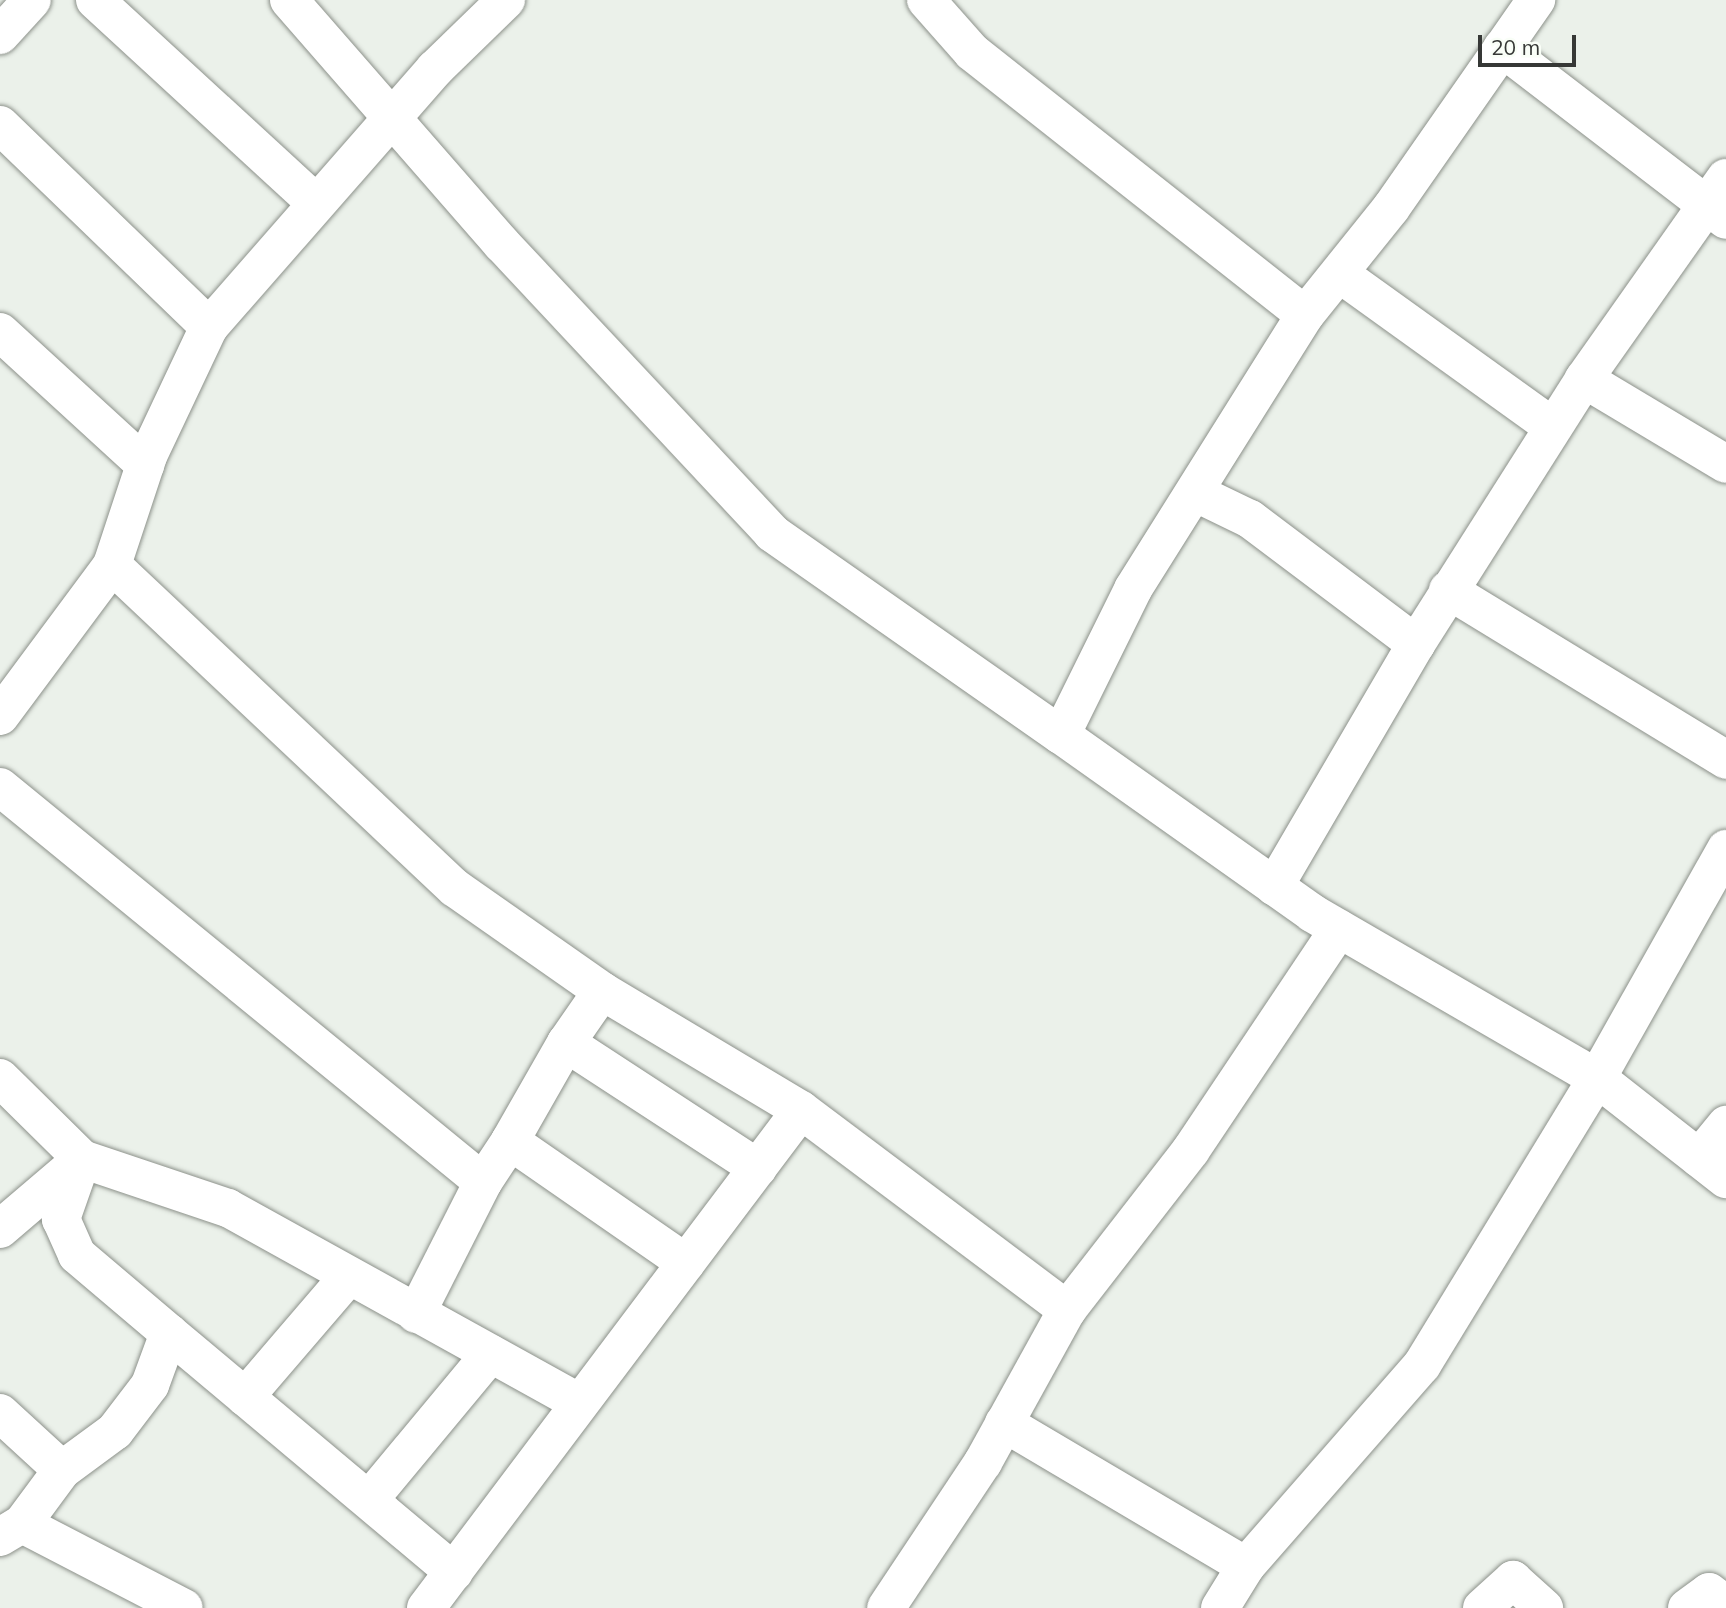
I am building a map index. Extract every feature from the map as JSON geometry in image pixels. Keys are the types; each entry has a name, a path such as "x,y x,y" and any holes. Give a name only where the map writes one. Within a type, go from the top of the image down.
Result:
{"street":[{"path":"0,34 32,0"},
{"path":"96,0 316,202"},
{"path":"289,0 391,118 772,533 1274,887 1339,929 1597,1078 1713,1169 1726,1125"},
{"path":"0,716 112,565 145,466 209,327 391,118 506,0"},
{"path":"926,0 972,52 1305,315"},
{"path":"1061,736 1133,589 1196,493 1305,315 1340,274 1536,0"},
{"path":"1274,887 1448,590 1550,425 1719,201 1502,48"},
{"path":"0,124 209,327"},
{"path":"1340,274 1550,425"},
{"path":"0,332 145,466"},
{"path":"1584,379 1726,464"},
{"path":"1196,493 1250,519 1416,644"},
{"path":"112,565 455,888 602,991 801,1110 1067,1310"},
{"path":"1448,590 1726,760"},
{"path":"0,787 483,1182"},
{"path":"1220,1608 1246,1566 1422,1365 1597,1078 1726,849"},
{"path":"886,1608 1004,1423 1067,1310 1191,1150 1339,929"},
{"path":"415,1314 483,1182 510,1141 566,1043 602,991"},
{"path":"566,1043 758,1168"},
{"path":"0,1078 82,1159 228,1208 580,1404"},
{"path":"426,1608 801,1110"},
{"path":"510,1141 686,1263"},
{"path":"0,1229 82,1159"},
{"path":"82,1159 61,1219 77,1255 454,1572"},
{"path":"245,1397 348,1277"},
{"path":"169,1333 150,1385 115,1431 62,1470 11,1530 184,1608"},
{"path":"369,1500 491,1354"},
{"path":"0,1413 62,1470"},
{"path":"1004,1423 1246,1566"},
{"path":"1482,1608 1513,1580 1544,1608"},
{"path":"1687,1608 1709,1591 1726,1605"}]}
